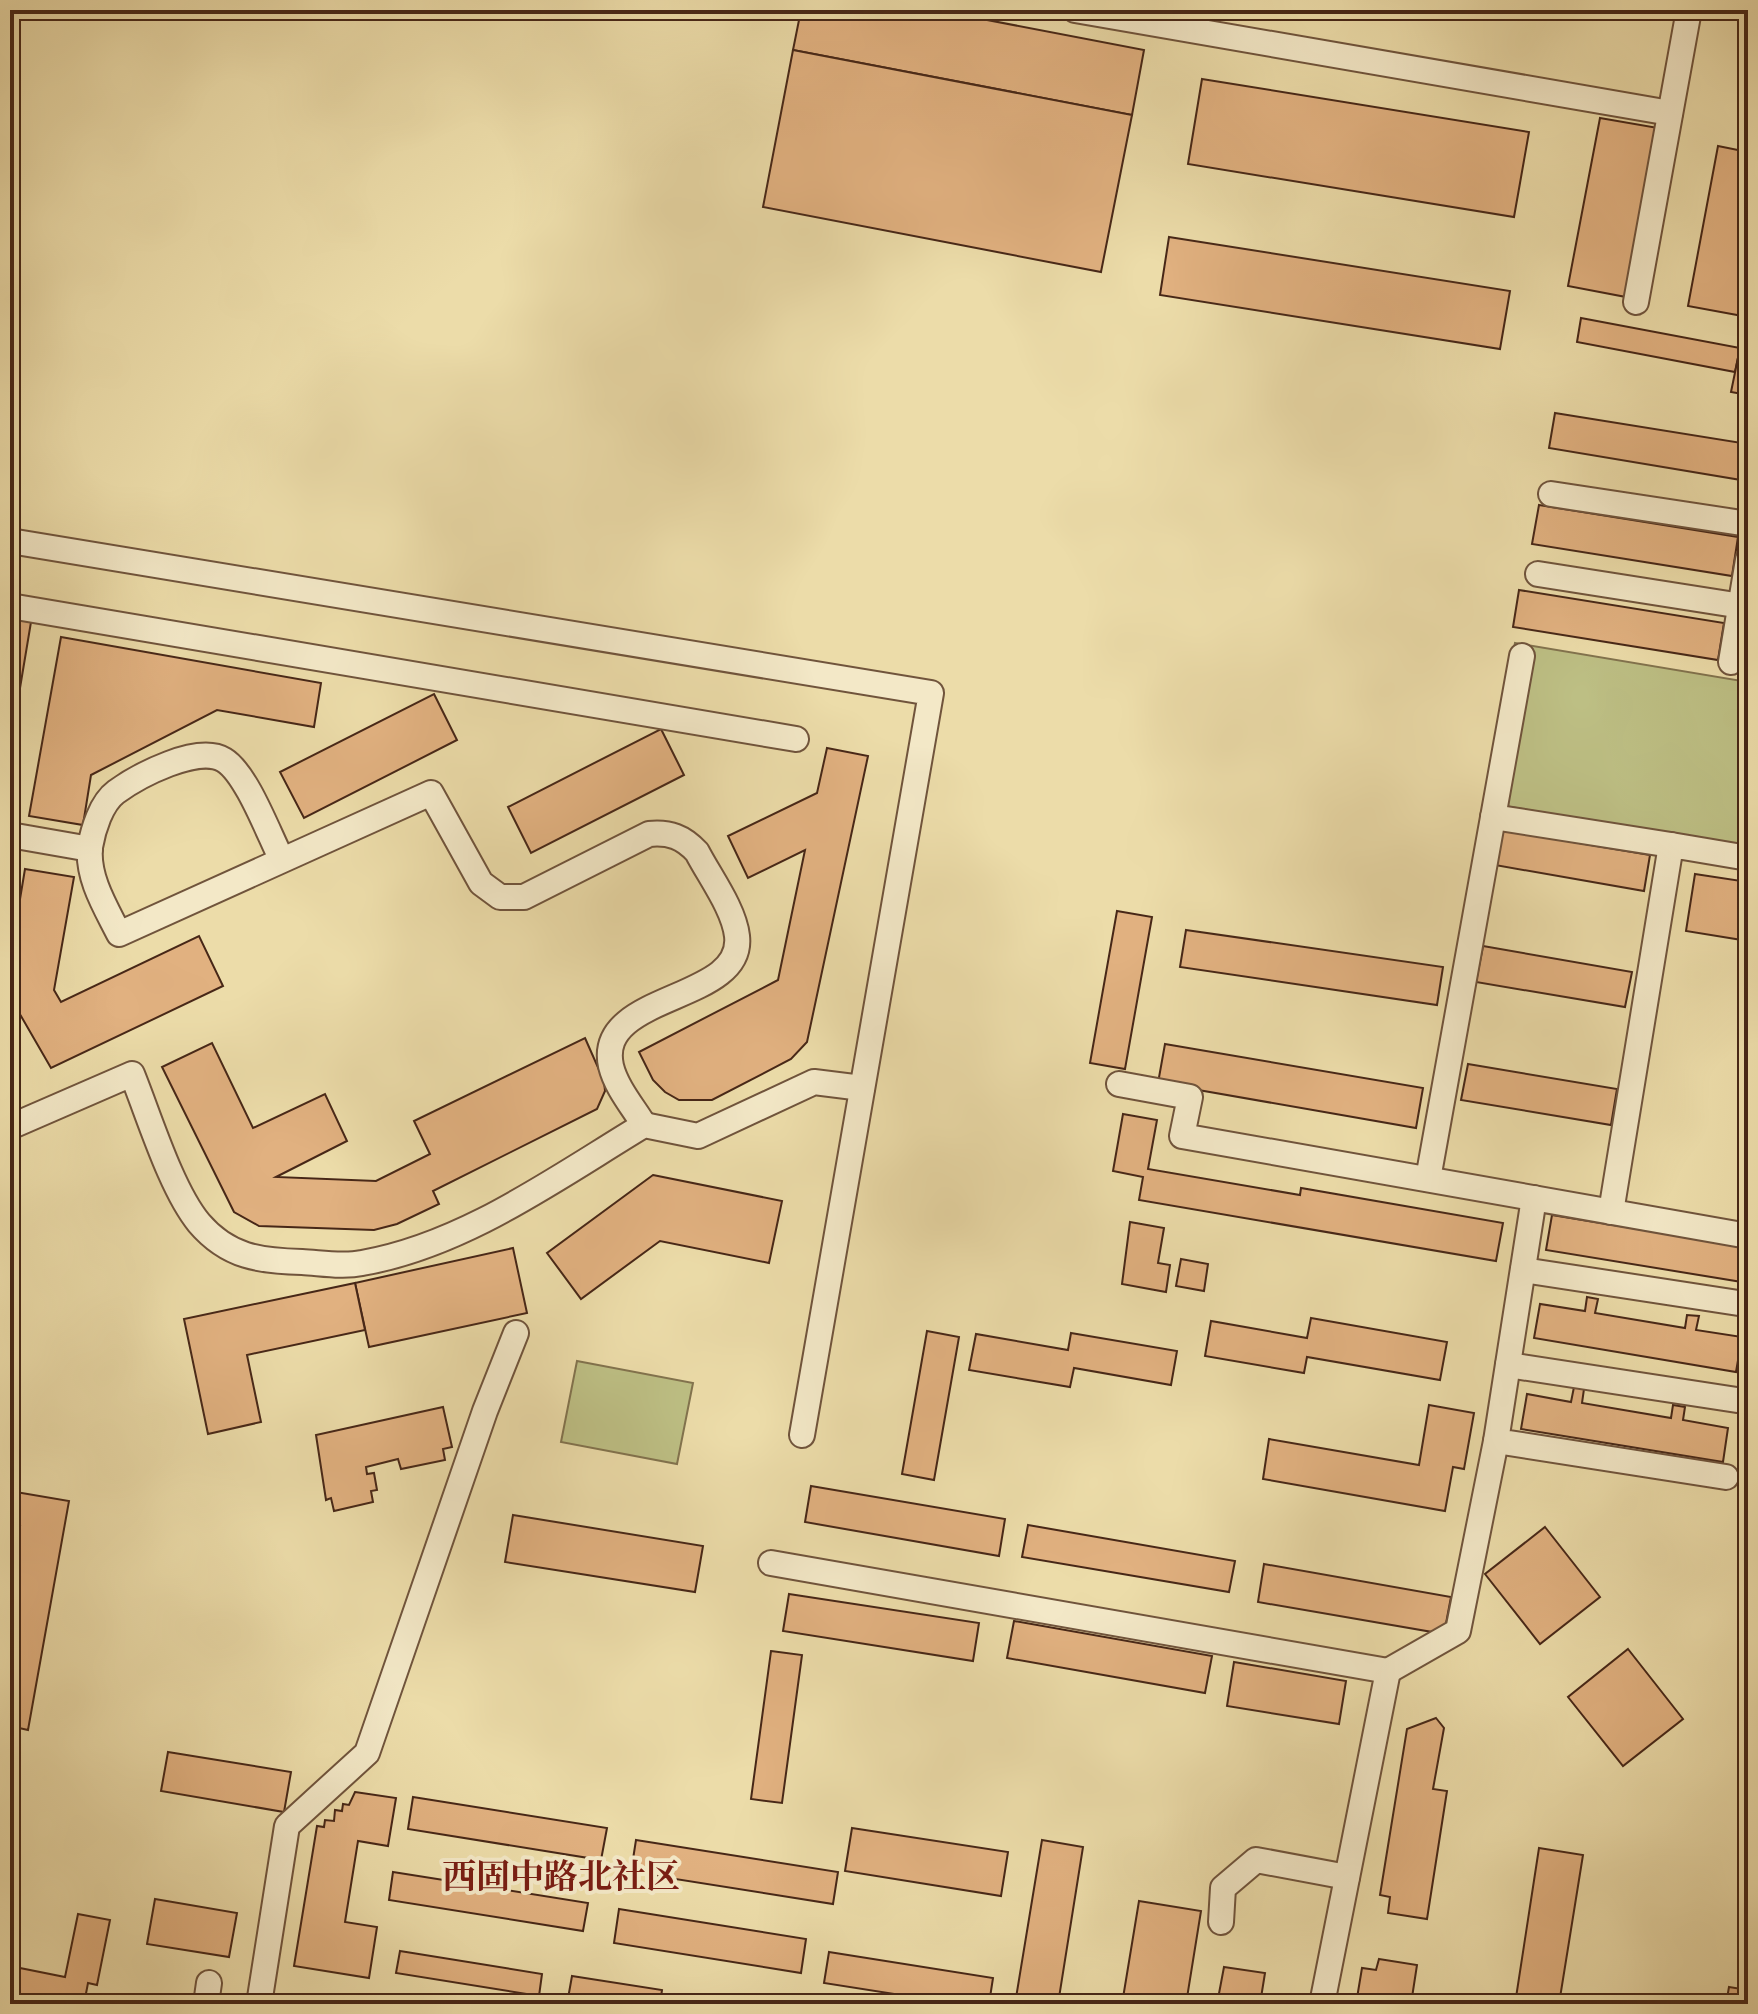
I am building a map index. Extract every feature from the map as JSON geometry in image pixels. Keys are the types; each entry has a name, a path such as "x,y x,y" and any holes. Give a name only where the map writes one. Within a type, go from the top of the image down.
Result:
{"street":[{"path":"1075,10 1670,113"},
{"path":"1636,302 1689,10"},
{"path":"1551,494 1748,524"},
{"path":"10,541 931,693 802,1435"},
{"path":"1731,662 1744,607 1748,560"},
{"path":"1538,574 1744,607"},
{"path":"10,606 796,739"},
{"path":"1428,1179 1522,656"},
{"path":"282,860 234,768 211,754 184,757 114,793 97,819 90,849 93,879 119,934 431,793 481,883 500,897 524,897 649,834 663,832 688,842 697,852 735,928 736,950 725,969 636,1015 616,1035 610,1062 644,1125"},
{"path":"1493,817 1748,858"},
{"path":"10,835 90,849"},
{"path":"1611,1212 1671,845"},
{"path":"10,1127 132,1074 181,1192 199,1222 225,1246 257,1261 359,1264 415,1250 514,1204 644,1125 698,1136 814,1082 862,1088"},
{"path":"1119,1084 1190,1097 1182,1136 1748,1236"},
{"path":"771,1563 1388,1671 1458,1631 1496,1441 1534,1198"},
{"path":"1523,1270 1745,1304"},
{"path":"259,2004 287,1826 367,1753 485,1411 516,1333"},
{"path":"1508,1365 1737,1400"},
{"path":"1496,1441 1726,1477"},
{"path":"1322,2004 1388,1671"},
{"path":"1221,1922 1223,1888 1256,1860 1347,1877"}],"green space":[{"path":"1515,643 1748,682 1748,847 1487,803"},
{"path":"577,1361 693,1383 677,1464 561,1442"}],"building":[{"path":"801,10 935,10 1144,50 1132,115 793,50"},
{"path":"793,50 1132,115 1101,272 763,207"},
{"path":"1202,79 1529,132 1514,217 1188,164"},
{"path":"1600,118 1658,128 1626,297 1568,286"},
{"path":"1718,146 1748,152 1748,317 1688,306"},
{"path":"1169,237 1510,291 1500,349 1160,295"},
{"path":"1581,318 1740,348 1735,372 1577,342"},
{"path":"1740,348 1748,349 1748,395 1731,392"},
{"path":"1555,413 1748,444 1747,481 1549,448"},
{"path":"1539,505 1738,537 1732,576 1532,544"},
{"path":"1519,590 1724,623 1718,660 1513,627"},
{"path":"10,613 32,616 10,748"},
{"path":"61,637 321,683 314,727 217,710 91,775 83,825 29,816"},
{"path":"434,694 457,740 304,818 280,772"},
{"path":"661,729 684,775 531,853 508,807"},
{"path":"827,748 868,756 807,1042 791,1059 712,1100 679,1100 653,1080 639,1052 778,980 805,850 748,878 728,836 817,793"},
{"path":"1501,830 1650,855 1644,891 1495,865"},
{"path":"25,869 74,877 54,990 61,1002 199,936 223,986 51,1068 10,997 10,959"},
{"path":"1695,874 1748,882 1748,941 1686,931"},
{"path":"1117,911 1152,917 1125,1069 1090,1063"},
{"path":"1186,930 1443,967 1437,1005 1180,967"},
{"path":"1483,946 1632,972 1625,1007 1476,982"},
{"path":"585,1038 604,1081 605,1091 597,1109 433,1191 439,1204 397,1224 374,1230 259,1226 234,1212 162,1067 212,1043 253,1128 325,1094 347,1141 276,1177 376,1181 430,1154 414,1121"},
{"path":"1165,1044 1423,1088 1416,1128 1158,1083"},
{"path":"1468,1064 1617,1089 1611,1125 1461,1100"},
{"path":"1123,1114 1157,1120 1148,1169 1300,1195 1301,1188 1503,1223 1496,1261 1139,1200 1143,1177 1113,1171"},
{"path":"653,1175 782,1201 769,1263 660,1241 581,1299 547,1253"},
{"path":"1552,1215 1748,1247 1748,1283 1546,1250"},
{"path":"1130,1222 1164,1228 1158,1263 1170,1265 1166,1292 1122,1284"},
{"path":"513,1248 527,1313 369,1347 355,1283"},
{"path":"1181,1259 1208,1264 1204,1291 1176,1286"},
{"path":"355,1283 365,1330 247,1355 261,1422 208,1434 184,1319"},
{"path":"1587,1297 1598,1299 1595,1313 1685,1328 1687,1315 1699,1316 1696,1330 1742,1337 1736,1372 1534,1338 1540,1304 1585,1311"},
{"path":"1311,1318 1447,1342 1440,1380 1307,1357 1304,1373 1205,1356 1211,1321 1307,1338"},
{"path":"927,1331 959,1337 934,1480 902,1474"},
{"path":"1071,1333 1177,1351 1171,1385 1074,1368 1070,1387 969,1370 976,1334 1068,1350"},
{"path":"1574,1387 1584,1389 1582,1403 1671,1418 1673,1405 1685,1407 1683,1420 1728,1428 1723,1462 1521,1429 1527,1394 1571,1402"},
{"path":"1429,1405 1474,1413 1464,1469 1453,1467 1445,1511 1263,1479 1269,1439 1419,1465"},
{"path":"443,1407 452,1447 443,1449 445,1460 401,1469 398,1459 366,1467 367,1474 374,1473 377,1490 371,1491 373,1502 334,1511 331,1498 326,1500 316,1435"},
{"path":"811,1486 1005,1519 999,1556 805,1522"},
{"path":"10,1491 69,1501 28,1730 10,1726 10,1585 20,1526 10,1525"},
{"path":"513,1515 703,1546 695,1592 505,1562"},
{"path":"1028,1525 1235,1561 1229,1592 1022,1557"},
{"path":"1545,1527 1600,1597 1540,1644 1485,1574"},
{"path":"1264,1564 1451,1597 1444,1634 1258,1602"},
{"path":"789,1594 979,1623 973,1661 783,1631"},
{"path":"1014,1621 1212,1656 1205,1693 1007,1658"},
{"path":"1628,1649 1683,1719 1623,1766 1568,1697"},
{"path":"771,1651 802,1655 782,1803 751,1799"},
{"path":"1234,1662 1346,1681 1339,1724 1227,1706"},
{"path":"1436,1718 1444,1728 1433,1789 1447,1791 1427,1919 1388,1913 1390,1897 1380,1895 1407,1729"},
{"path":"168,1752 291,1772 284,1812 161,1791"},
{"path":"355,1792 396,1798 388,1846 358,1841 345,1922 377,1927 369,1978 294,1966 317,1826 324,1827 325,1820 334,1821 335,1810 342,1811 343,1804 349,1805"},
{"path":"413,1797 607,1828 601,1860 408,1829"},
{"path":"852,1828 1008,1852 1001,1896 845,1871"},
{"path":"636,1840 838,1872 833,1904 631,1872"},
{"path":"1042,1840 1083,1847 1058,2004 1015,2004"},
{"path":"1539,1848 1583,1855 1559,2004 1515,2004"},
{"path":"393,1872 588,1903 583,1931 389,1900"},
{"path":"155,1899 237,1913 229,1957 147,1944"},
{"path":"1139,1901 1201,1911 1186,2004 1122,2004"},
{"path":"619,1909 806,1939 801,1973 614,1943"},
{"path":"78,1914 110,1920 97,1985 88,1983 84,2004 37,2004 10,1999 10,1966 65,1977"},
{"path":"400,1951 542,1974 539,1996 396,1973"},
{"path":"829,1952 993,1978 989,2004 958,2004 824,1983"},
{"path":"1379,1959 1417,1965 1411,2004 1356,2004 1362,1968 1376,1970"},
{"path":"1224,1967 1265,1973 1260,2004 1217,2004"},
{"path":"572,1976 662,1990 660,2004 567,2004"},
{"path":"1729,1987 1748,1990 1748,2004 1726,2004"}],"district":[{"name":"西固中路北社区","path":"561,1876"}]}
